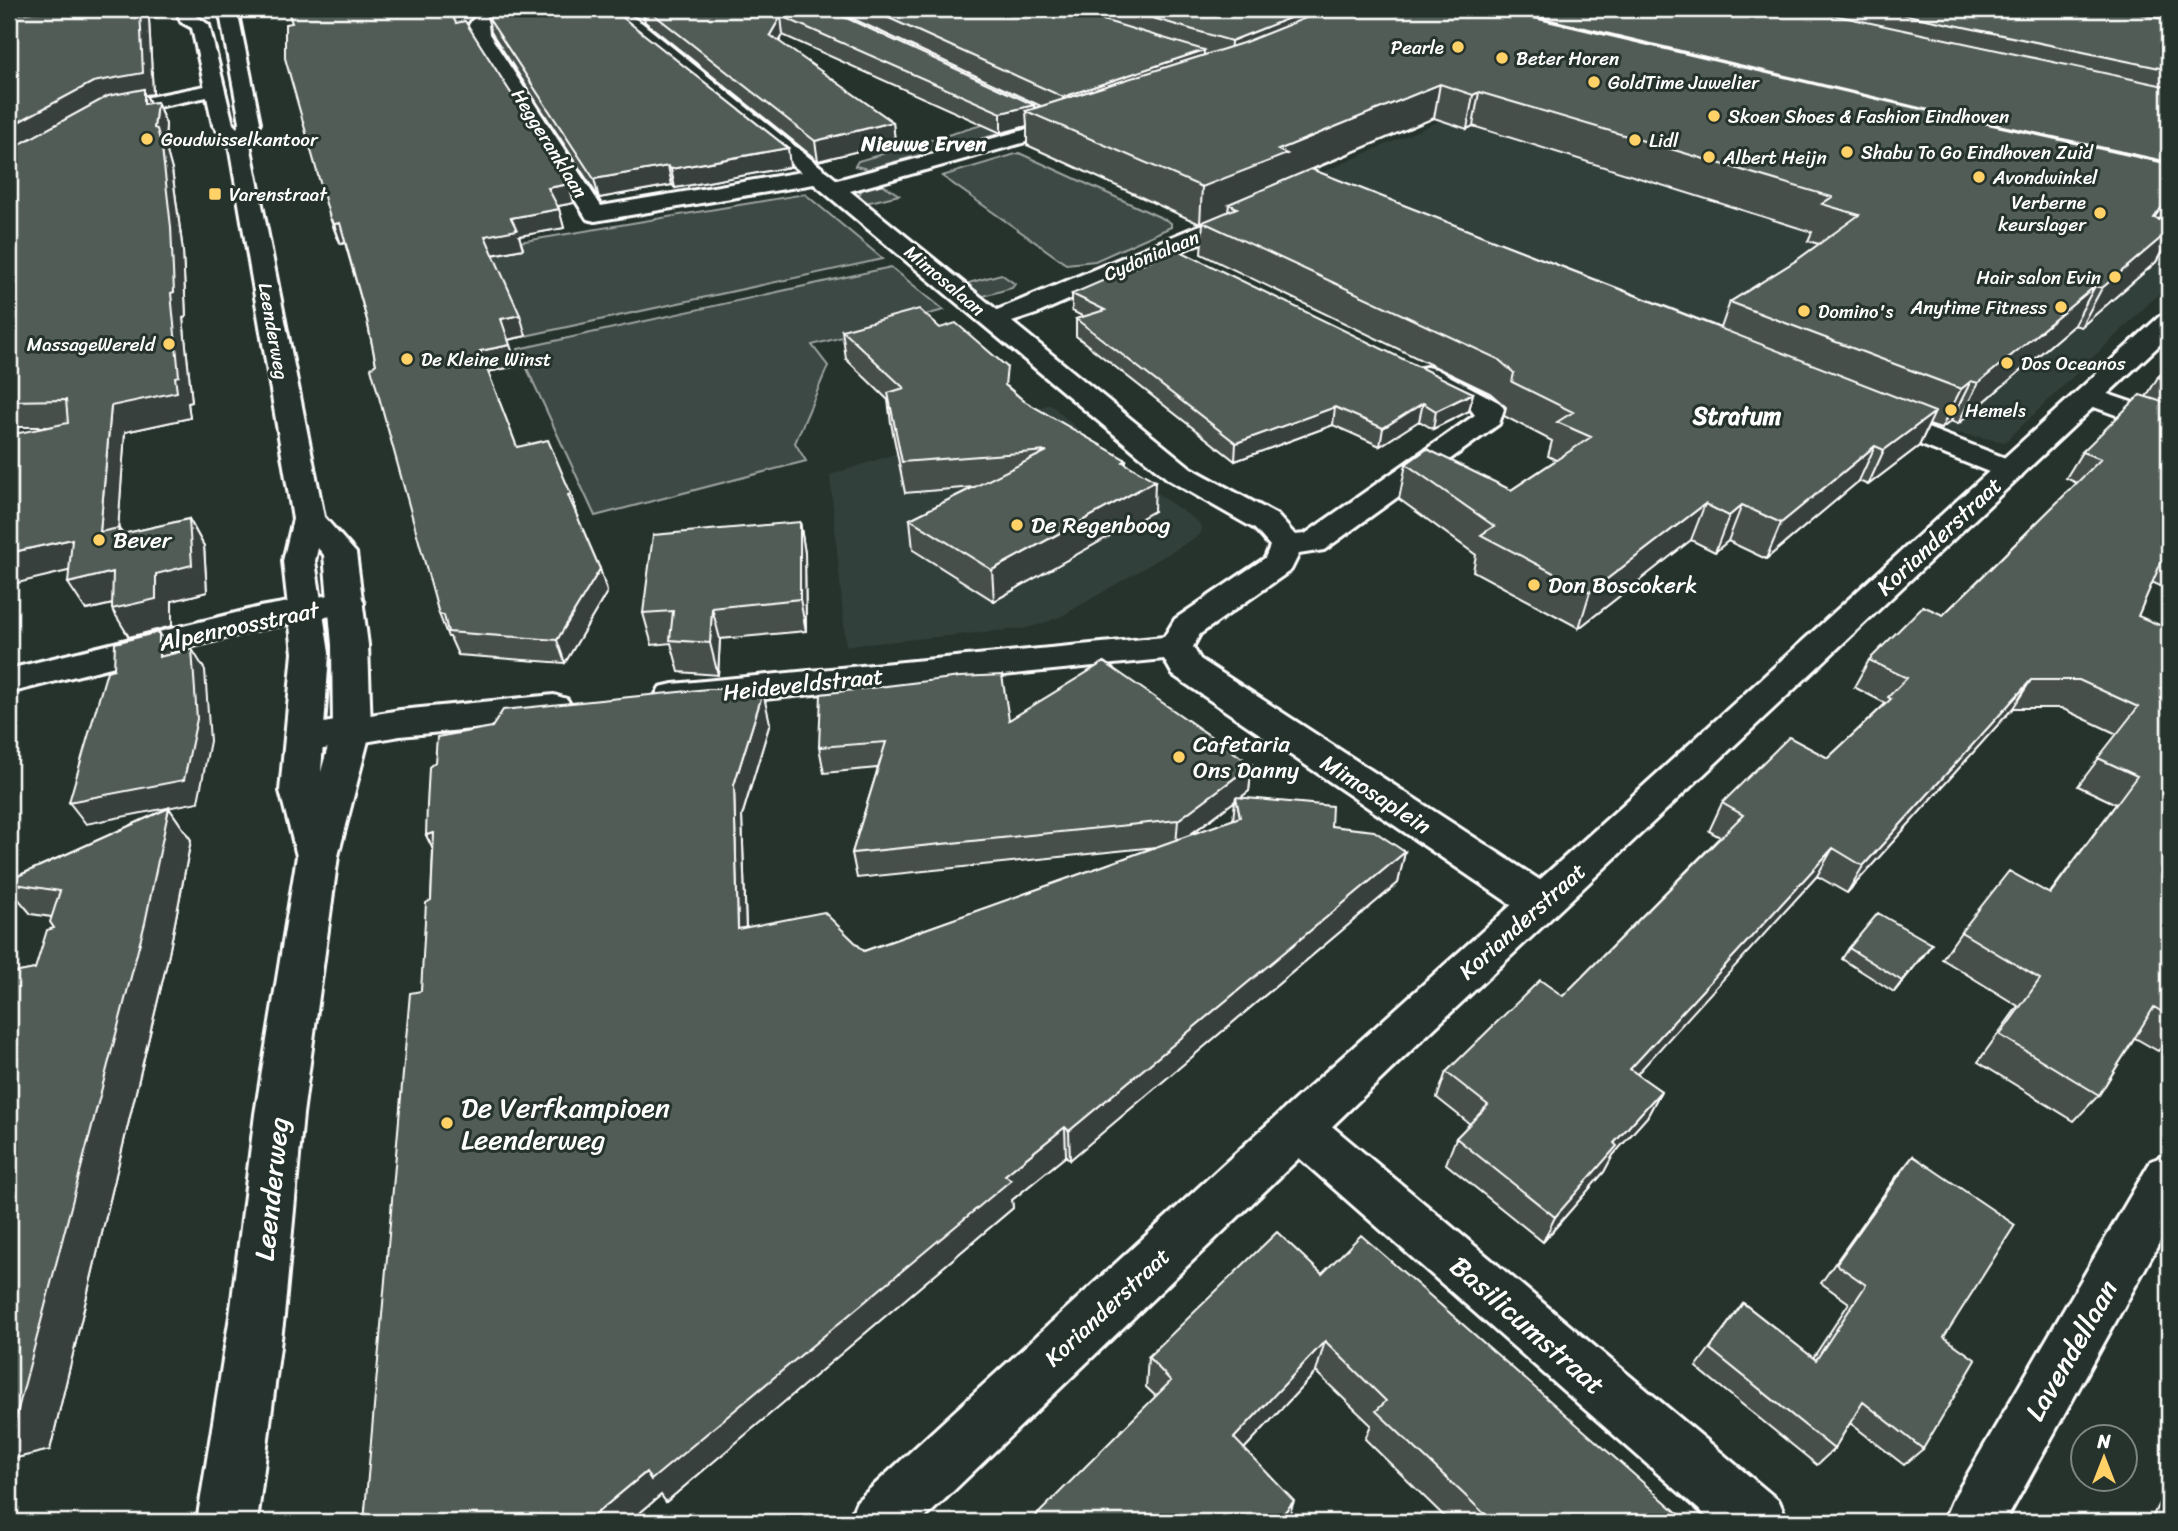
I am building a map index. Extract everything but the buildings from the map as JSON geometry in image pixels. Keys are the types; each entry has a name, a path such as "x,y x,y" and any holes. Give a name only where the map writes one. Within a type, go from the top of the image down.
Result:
{"street":[{"path":"9,17 72,9"},
{"path":"9,28 165,9"},
{"name":"Leenderweg","path":"185,9 187,18 200,25 223,125 239,144 309,519 299,561 311,653 300,791 317,856"},
{"name":"Leenderweg","path":"232,9 230,19 250,122 239,144"},
{"name":"Heggeranklaan","path":"520,9 481,20 478,25 480,34 595,214 827,182"},
{"name":"Mimosalaan","path":"626,14 1180,474 1266,522 1287,545"},
{"path":"10,165 111,110 215,90"},
{"path":"827,182 1061,127 1098,114"},
{"path":"1036,115 1061,127"},
{"name":"Cydonialaan","path":"993,320 1027,309 1265,206"},
{"path":"1166,249 1191,261"},
{"name":"Korianderstraat","path":"878,1522 1540,902 1627,828 1702,753 2169,322"},
{"path":"1175,647 1187,627 1279,564 1287,545 1313,543 1489,418 1490,409 1479,401 1404,365"},
{"path":"2090,396 2169,425"},
{"path":"1857,410 2010,470"},
{"name":"Leenderweg","path":"227,1522 257,1316 279,1114 317,856 352,729 347,603 340,553 309,519"},
{"name":"Alpenroosstraat","path":"9,681 260,618 347,603"},
{"name":"Mimosaplein","path":"1175,647 1186,667 1540,902"},
{"name":"Heideveldstraat","path":"635,700 1175,647"},
{"path":"306,739 352,729 593,704"},
{"name":"Basilicumstraat","path":"1298,1127 1758,1522"},
{"name":"Lavendellaan","path":"1973,1522 2169,1177"}],"shaded area":[{"path":"1552,67 2169,221 2169,284 2005,442 1952,432 1312,177 1467,109"},
{"path":"999,120 1021,128 868,169 855,166 858,161"},
{"path":"1019,153 1166,220 1171,223 1171,227 1095,261 1066,264 942,176"},
{"path":"882,184 899,195 866,203 859,195 863,188"},
{"path":"805,194 883,259 511,339 478,249"},
{"path":"891,267 944,310 812,345 828,366 795,443 806,461 595,516 518,349"},
{"path":"1001,274 1015,284 1012,288 980,297 965,284"},
{"name":"De Regenboog","path":"1050,404 1124,470 1198,522 1202,529 1200,535 1062,616 1044,623 1027,628 846,646 830,475"}],"place":[{"name":"Pearle","path":"1458,47"},
{"name":"Beter Horen","path":"1502,58"},
{"name":"GoldTime Juwelier","path":"1594,82"},
{"name":"Skoen Shoes & Fashion Eindhoven","path":"1714,116"},
{"name":"Goudwisselkantoor","path":"147,139"},
{"name":"Lidl","path":"1635,140"},
{"name":"Shabu To Go Eindhoven Zuid","path":"1847,152"},
{"name":"Albert Heijn","path":"1709,157"},
{"name":"Avondwinkel","path":"1979,177"},
{"name":"Varenstraat","path":"215,194"},
{"name":"Verberne keurslager","path":"2100,213"},
{"name":"Hair salon Evin","path":"2115,277"},
{"name":"Anytime Fitness","path":"2061,307"},
{"name":"Domino's","path":"1804,311"},
{"name":"MassageWereld","path":"169,344"},
{"name":"De Kleine Winst","path":"407,359"},
{"name":"Dos Oceanos","path":"2007,363"},
{"name":"Hemels","path":"1951,410"},
{"name":"De Regenboog","path":"1017,525"},
{"name":"Bever","path":"99,540"},
{"name":"Don Boscokerk","path":"1534,585"},
{"name":"Cafetaria Ons Danny","path":"1179,757"},
{"name":"De Verfkampioen Leenderweg","path":"447,1123"}],"district":[{"name":"Nieuwe Erven","path":"924,144"},
{"name":"Stratum","path":"1737,416"}]}
